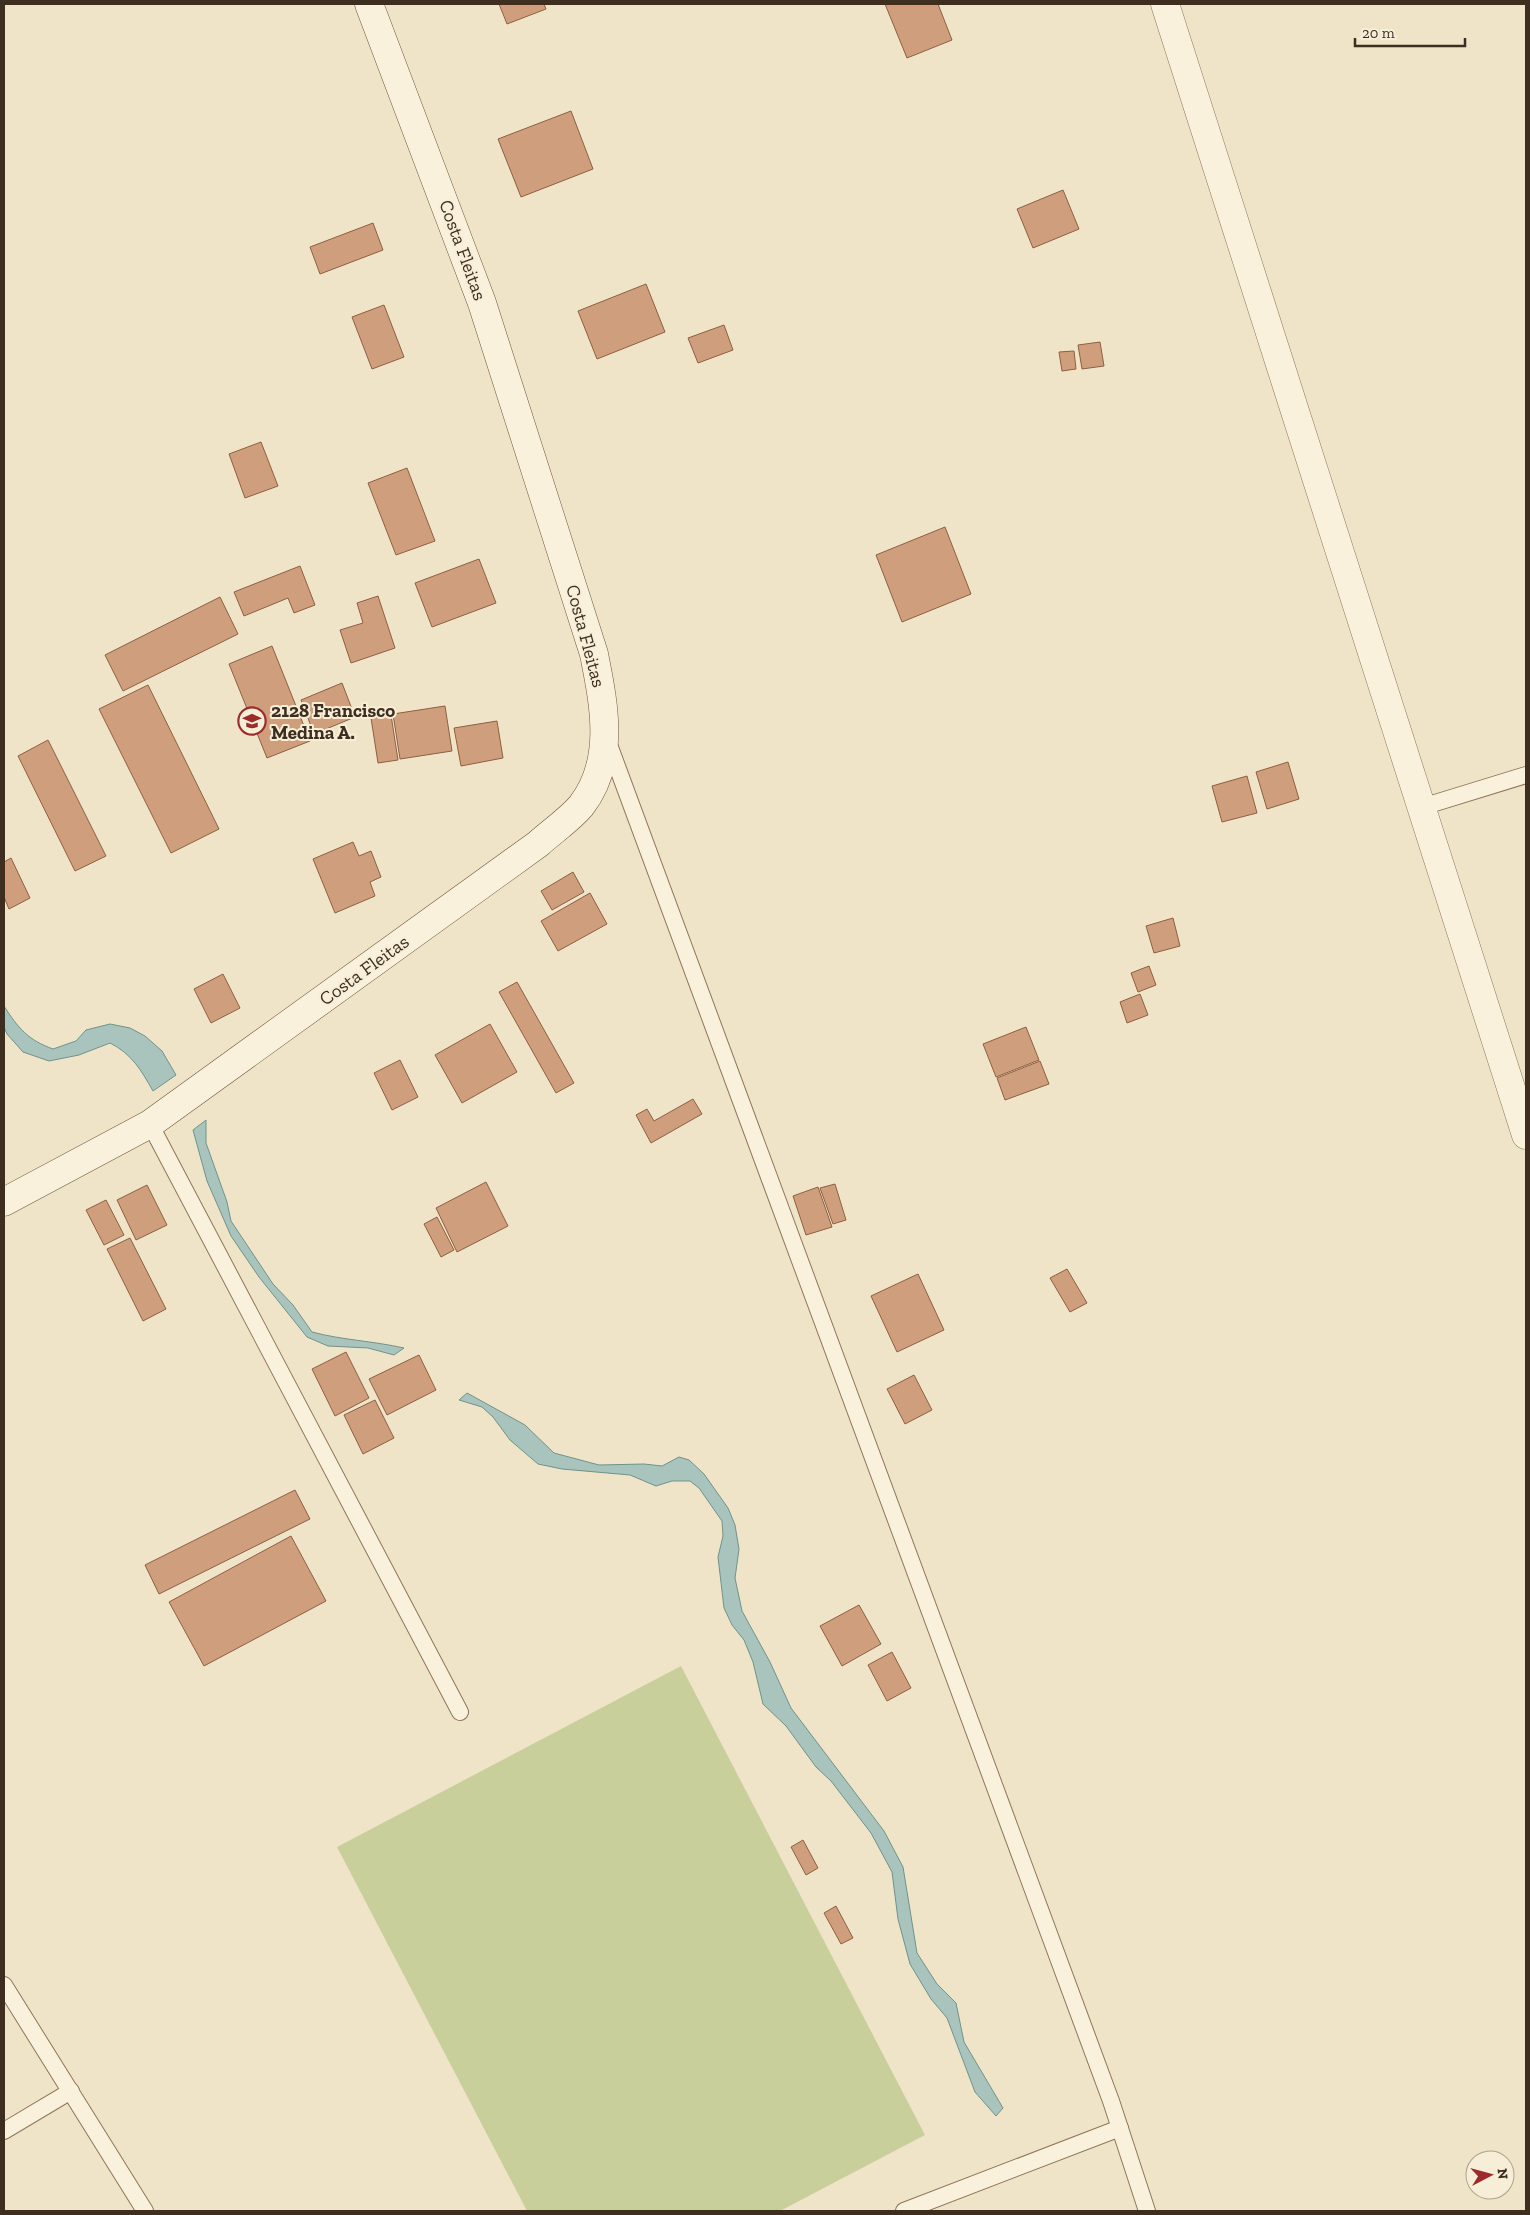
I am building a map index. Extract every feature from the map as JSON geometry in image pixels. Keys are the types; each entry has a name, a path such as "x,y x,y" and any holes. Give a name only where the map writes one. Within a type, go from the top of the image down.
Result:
{"main road":[{"name":"Costa Fleitas","path":"5,1199 150,1124 538,844 581,806 597,777 606,737 602,695 594,654 482,303 444,197 369,4"},
{"path":"1165,4 1526,1135"}],"lane":[{"path":"606,737 1120,2128 1147,2211"},
{"path":"1422,807 1526,775"},
{"path":"150,1124 460,1712"},
{"path":"4,1985 144,2211"},
{"path":"4,2131 71,2091"},
{"path":"904,2211 1120,2128"}],"green space":[{"path":"681,1666 925,2135 780,2211 527,2211 337,1847"}],"water":[{"path":"4,1006 24,1032 37,1042 53,1049 76,1041 86,1030 110,1024 130,1028 145,1036 162,1051 176,1075 153,1091 140,1069 130,1057 110,1043 79,1055 49,1061 23,1052 7,1034 4,1027"},
{"path":"206,1120 206,1143 227,1202 231,1221 273,1284 293,1305 312,1332 404,1348 394,1355 368,1348 328,1346 307,1337 259,1277 231,1236 207,1181 193,1130"},
{"path":"467,1393 525,1425 554,1453 599,1465 644,1464 662,1466 679,1457 689,1460 704,1474 728,1508 735,1525 739,1549 735,1578 742,1611 770,1662 791,1708 884,1831 903,1867 917,1953 937,1984 956,2003 964,2042 1003,2108 996,2116 975,2092 947,2018 931,1999 910,1964 898,1919 892,1872 871,1833 831,1781 816,1767 786,1726 763,1704 753,1662 744,1640 732,1625 724,1608 718,1557 723,1536 722,1521 699,1488 690,1481 672,1481 656,1486 630,1475 562,1469 538,1464 510,1440 493,1417 482,1407 459,1400"}],"building":[{"path":"499,4 544,4 546,9 507,24"},
{"path":"885,4 938,4 952,40 907,58"},
{"path":"571,111 593,169 521,197 498,139"},
{"path":"1063,190 1079,229 1033,248 1017,209"},
{"path":"373,223 383,250 320,274 310,247"},
{"path":"646,284 665,332 597,359 578,311"},
{"path":"384,305 404,357 372,369 352,317"},
{"path":"724,325 733,350 698,363 688,338"},
{"path":"1100,342 1104,366 1082,369 1078,345"},
{"path":"1074,351 1076,369 1062,371 1059,352"},
{"path":"261,442 278,486 245,498 229,454"},
{"path":"407,468 435,541 396,555 368,483"},
{"path":"945,527 971,594 902,622 876,555"},
{"path":"479,559 496,603 432,627 415,583"},
{"path":"300,566 315,605 294,613 288,598 244,616 234,592"},
{"path":"378,596 395,648 351,663 340,630 363,623 357,603"},
{"path":"220,597 238,634 123,691 105,655"},
{"path":"272,646 310,741 267,758 229,664"},
{"path":"342,683 355,717 314,734 301,700"},
{"path":"148,685 219,829 171,853 99,709"},
{"path":"445,706 452,751 400,759 393,714"},
{"path":"391,715 398,760 378,763 371,718"},
{"path":"497,721 503,758 461,766 454,728"},
{"path":"48,740 106,856 75,871 18,756"},
{"path":"1288,762 1299,799 1267,809 1256,772"},
{"path":"1247,776 1257,813 1222,822 1212,786"},
{"path":"353,842 359,856 371,851 381,877 370,882 375,896 335,913 313,859"},
{"path":"11,858 30,898 9,909 4,897 4,862"},
{"path":"573,872 584,892 552,910 541,891"},
{"path":"590,893 607,924 558,951 541,921"},
{"path":"1173,918 1180,946 1154,953 1146,926"},
{"path":"1149,966 1156,985 1138,992 1131,973"},
{"path":"223,974 240,1008 211,1023 194,989"},
{"path":"517,982 574,1083 556,1093 499,992"},
{"path":"1140,994 1148,1015 1127,1023 1120,1002"},
{"path":"490,1024 517,1072 462,1103 435,1055"},
{"path":"1026,1027 1039,1060 996,1077 983,1044"},
{"path":"400,1060 418,1097 392,1110 374,1073"},
{"path":"1040,1061 1049,1084 1005,1100 997,1078"},
{"path":"693,1099 702,1114 651,1143 636,1115 647,1109 654,1121"},
{"path":"486,1182 508,1226 457,1252 436,1208"},
{"path":"835,1184 846,1220 833,1224 820,1188"},
{"path":"147,1185 167,1225 136,1240 117,1200"},
{"path":"818,1187 832,1227 806,1235 793,1196"},
{"path":"106,1200 124,1235 104,1245 86,1210"},
{"path":"437,1217 454,1250 441,1257 424,1224"},
{"path":"130,1238 166,1309 143,1321 107,1249"},
{"path":"1067,1269 1087,1303 1070,1312 1050,1278"},
{"path":"918,1274 944,1330 897,1352 871,1296"},
{"path":"346,1352 369,1398 335,1416 312,1369"},
{"path":"419,1355 436,1390 387,1415 369,1379"},
{"path":"914,1375 932,1410 905,1424 887,1389"},
{"path":"375,1400 394,1438 363,1454 344,1415"},
{"path":"295,1490 310,1519 159,1594 145,1565"},
{"path":"291,1536 326,1601 204,1666 169,1602"},
{"path":"859,1605 881,1644 842,1666 820,1626"},
{"path":"892,1652 911,1688 887,1701 868,1665"},
{"path":"803,1840 818,1868 806,1875 791,1847"},
{"path":"836,1906 853,1938 841,1944 824,1913"}],"place":[{"name":"2128 Francisco Medina A.","path":"252,721"}]}
